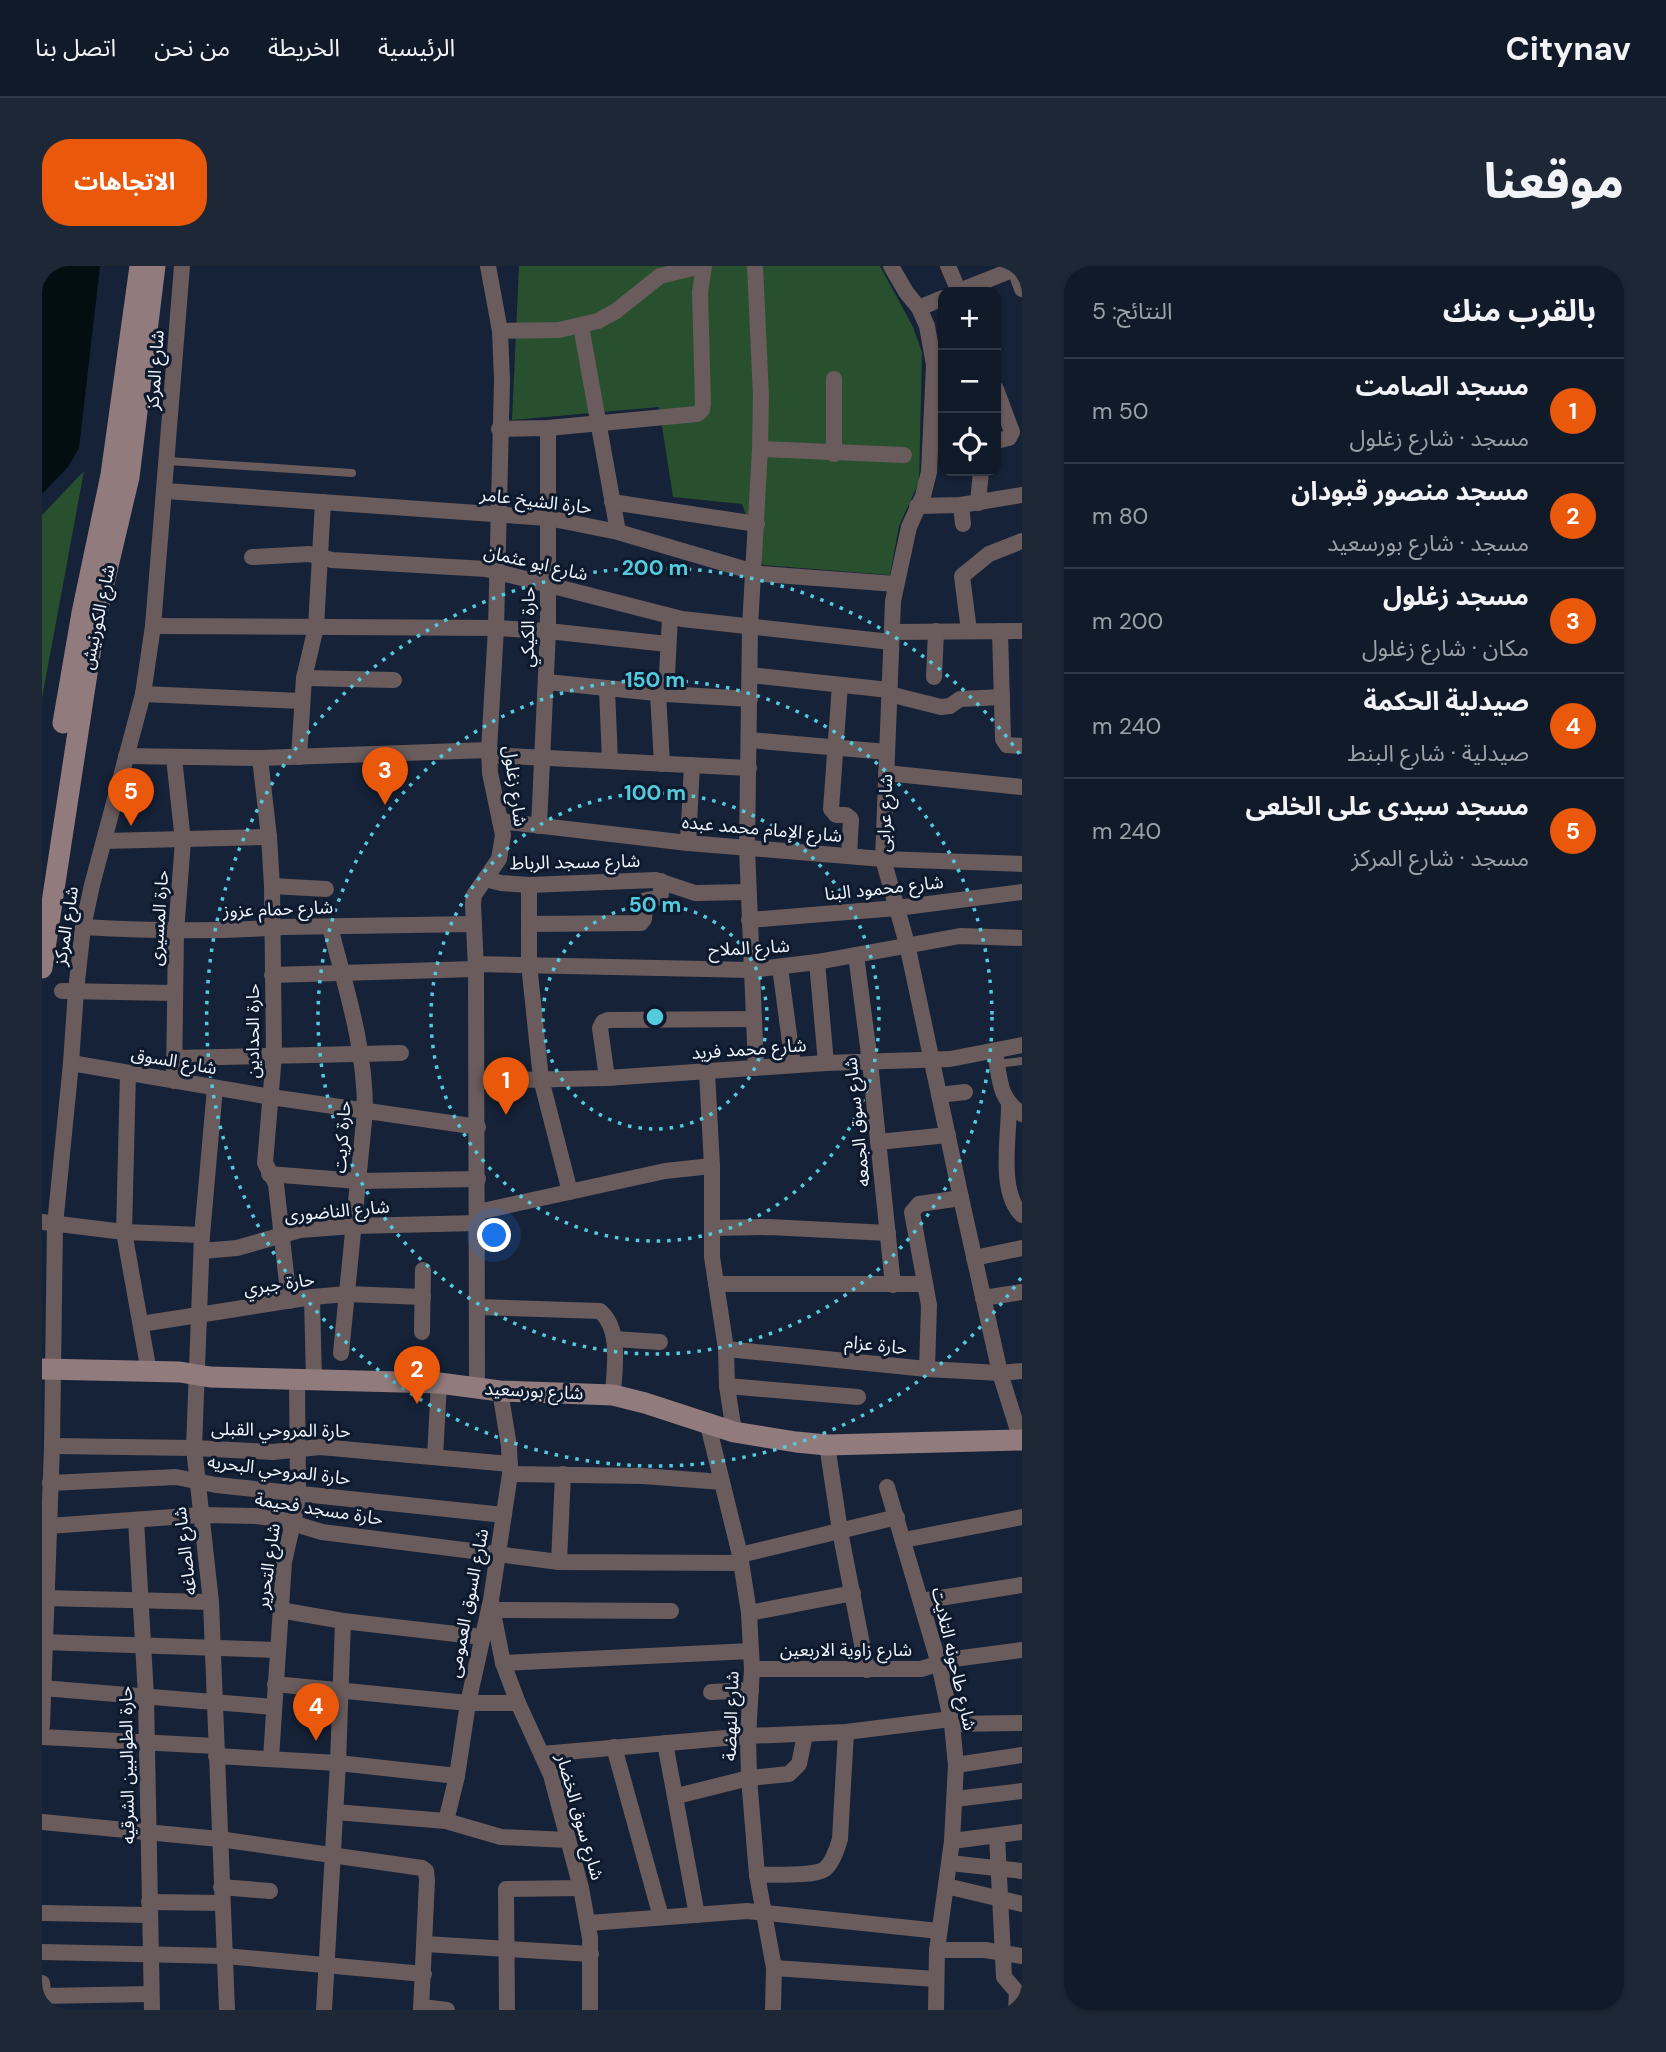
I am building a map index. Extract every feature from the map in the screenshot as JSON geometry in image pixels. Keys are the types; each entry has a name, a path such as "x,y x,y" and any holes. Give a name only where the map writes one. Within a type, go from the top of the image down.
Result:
{"main road":[{"name":"شارع الكورنيش","path":"42,867 68,692 111,475 140,266"},
{"name":"شارع الكورنيش","path":"42,968 95,621 129,477 155,266"},
{"name":"شارع بورسعيد","path":"48,1370 439,1383 500,1391 613,1395 734,1432 796,1443 827,1445 1022,1441"}],"street":[{"name":"شارع المركز","path":"42,1726 44,1598 52,1446 48,1370 49,1224 71,1063 69,991 104,841 143,694 153,626 166,491 182,266"},
{"name":"شارع زغلول","path":"477,1388 478,1127 474,895 493,869 502,847 503,835 489,753 498,571 502,380 500,331 488,266"},
{"path":"499,429 548,428 689,416 702,410 700,292 703,266 660,276 616,311 598,321 559,330 500,331"},
{"path":"755,266 761,396 750,627 747,848 756,1068"},
{"name":"شارع عرابى","path":"891,266 919,308 927,326 934,365 929,472 923,496 909,527 893,601 883,859 907,944 1000,1373 1022,1441"},
{"path":"948,266 956,287"},
{"path":"970,287 1017,267 1022,289"},
{"path":"919,308 938,300"},
{"path":"581,326 618,532"},
{"path":"834,379 834,454"},
{"path":"1001,401 1012,436 1001,439"},
{"name":"حارة الكيكي","path":"539,826 547,682 548,428"},
{"path":"760,449 904,455"},
{"path":"978,503 981,476"},
{"name":"حارة الشيخ عامر","path":"166,491 548,518 618,532 754,572 897,584"},
{"path":"917,506 961,505 1022,495"},
{"path":"299,757 304,678 316,628 323,502"},
{"path":"612,502 757,523"},
{"path":"961,505 963,524"},
{"path":"969,631 962,576 989,554 1022,541"},
{"name":"شارع ابو عثمان","path":"253,557 309,554 332,560 498,571 670,617 750,627 892,637 936,631 1022,631"},
{"path":"662,764 662,694 670,617"},
{"path":"153,626 496,628 667,644"},
{"path":"934,677 936,631"},
{"path":"1000,631 1004,743 1022,747"},
{"path":"750,675 889,692 941,707 964,699 1003,697"},
{"path":"304,678 394,680"},
{"path":"547,682 662,694 750,699"},
{"path":"841,685 831,809 836,815 846,815 851,820 849,856"},
{"path":"607,689 610,761"},
{"path":"143,694 302,701"},
{"path":"749,740 887,752"},
{"path":"126,756 260,758 489,753 749,768"},
{"name":"حارة المسيرى","path":"174,758 183,841 176,932 174,1081"},
{"name":"حارة الحدادين","path":"260,758 269,837 274,1055 265,1163 276,1184 289,1301"},
{"path":"688,843 692,765"},
{"path":"886,773 1022,787"},
{"name":"شارع الإمام محمد عبده","path":"500,821 747,848 883,859 1022,864"},
{"path":"104,841 269,837"},
{"name":"شارع مسجد الرباط","path":"485,879 529,885 661,881 695,893 748,892"},
{"path":"529,924 641,923 646,900 657,898 661,894 661,881"},
{"path":"529,885 529,964 541,1079 570,1192"},
{"path":"271,886 326,889"},
{"name":"شارع محمود البنا","path":"749,919 897,908 1022,892"},
{"name":"شارع حمام عزوز","path":"83,928 176,932 474,924"},
{"name":"حارة كريت","path":"330,927 362,1054 365,1111 341,1353"},
{"name":"شارع الملاح","path":"272,975 529,964 751,970 817,962 960,936 1022,938"},
{"name":"شارع سوق الجمعه","path":"856,955 893,1285"},
{"path":"817,962 826,1063"},
{"path":"780,967 793,1065"},
{"path":"69,991 174,993"},
{"path":"607,1078 600,1028 608,1020 754,1019"},
{"name":"شارع محمد فريد","path":"477,1081 607,1078 826,1063 996,1058 1022,1045"},
{"path":"174,1058 401,1053"},
{"path":"996,1058 1005,1099 1016,1110 1007,1183 1011,1199 1022,1215"},
{"name":"شارع السوق","path":"71,1063 271,1097 478,1127"},
{"path":"707,1072 712,1167 712,1257 726,1349 727,1385 734,1432"},
{"path":"128,1073 124,1232 149,1372"},
{"name":"شارع الصاغه","path":"215,1088 202,1243 194,1448 211,1602 227,2010"},
{"path":"939,1096 964,1091"},
{"path":"878,1142 948,1135"},
{"name":"شارع الناضورى","path":"49,1224 237,1248 300,1230 478,1218 570,1192 665,1171 712,1167"},
{"path":"270,1174 358,1181 478,1179"},
{"path":"927,1369 929,1305 912,1212 919,1204 961,1198"},
{"path":"713,1228 769,1227 888,1233"},
{"path":"974,1258 1022,1248"},
{"path":"422,1332 423,1270"},
{"path":"716,1284 924,1284"},
{"path":"983,1298 1022,1292"},
{"name":"حارة جبري","path":"141,1324 312,1297 347,1294 423,1297"},
{"name":"شارع التحرير","path":"271,1758 284,1562 298,1493 298,1448 312,1297"},
{"path":"478,1307 600,1311 610,1323 614,1339 613,1395"},
{"path":"614,1339 660,1342"},
{"name":"حارة عزام","path":"726,1349 927,1369 1000,1373 1022,1371"},
{"path":"435,1457 439,1383"},
{"path":"727,1385 858,1397"},
{"name":"شارع السوق العمومى","path":"446,1821 457,1776 482,1637 492,1605 510,1469 500,1391"},
{"name":"شارع النهضة","path":"708,1425 741,1559 749,1613 752,1669 748,1736 749,1778 757,1875 774,1968 774,2010"},
{"path":"827,1445 840,1531 867,1670"},
{"name":"حارة المروحي القبلى","path":"52,1446 274,1452 320,1447 435,1457 563,1474 722,1482"},
{"path":"559,1562 563,1474"},
{"name":"حارة المروحي البحريه","path":"50,1483 176,1477 216,1485 504,1515"},
{"name":"شارع طاحونه التلايت","path":"887,1487 939,1664 951,1722 956,1765 950,1863 937,1950 936,2010"},
{"name":"حارة مسجد فحيمة","path":"47,1518 135,1520 200,1515 256,1516 322,1531 559,1562 741,1559 897,1517"},
{"path":"904,1540 1022,1517"},
{"name":"حارة الطوالبين الشرقيه","path":"135,1520 146,1696 152,2002"},
{"path":"921,1601 1022,1585"},
{"path":"749,1613 853,1593"},
{"path":"44,1598 211,1602"},
{"path":"492,1605 671,1611"},
{"name":"شارع سوق الخضار","path":"492,1605 503,1663 559,1799 581,1888 589,1923 592,1954 590,2010"},
{"path":"280,1611 482,1637"},
{"path":"324,2010 343,1620"},
{"path":"43,1642 277,1650"},
{"name":"شارع زاوية الاربعين","path":"752,1669 921,1669 954,1659 1022,1650"},
{"path":"503,1663 751,1651"},
{"path":"275,1684 341,1688 468,1703 518,1703"},
{"path":"43,1688 274,1707"},
{"path":"710,1692 751,1690"},
{"path":"542,1754 951,1722 1022,1723"},
{"path":"757,1875 815,1872 827,1867 840,1839 846,1732"},
{"path":"677,1797 749,1778 789,1774 799,1764 805,1735"},
{"path":"42,1737 147,1743 457,1776"},
{"path":"665,1743 697,1915"},
{"path":"614,1747 661,1917"},
{"path":"956,1765 1022,1755"},
{"path":"956,1799 1022,1791"},
{"path":"335,1811 446,1821 501,1837 568,1840"},
{"path":"42,1822 219,1839 418,1867 426,1871 421,2009 447,2010"},
{"path":"952,1841 1022,1832"},
{"path":"997,1836 1005,1980 1019,1990 1016,2010"},
{"path":"950,1863 1022,1871"},
{"path":"946,1886 1022,1904"},
{"path":"507,2010 506,1889 581,1888"},
{"path":"42,1913 149,1908 222,1895 270,1891"},
{"path":"589,1923 747,1911 939,1931"},
{"path":"425,1944 592,1954"},
{"path":"937,1950 966,1948 1022,1956"},
{"path":"42,1952 225,1956 424,1974"},
{"path":"774,1968 936,1979"},
{"path":"43,1996 152,2002"}],"lane":[{"path":"168,460 352,473"},
{"path":"996,1058 1022,1061"}],"green space":[{"path":"519,266 880,266 913,327 922,352 919,482 899,526 890,575 763,565 742,504 673,497 659,407 512,420"},
{"path":"84,471 42,698 42,515"}],"shaded area":[{"path":"42,266 100,266 79,448 68,467 42,494"}],"place":[{"name":"مسجد زغلول","path":"385,805"},
{"name":"مسجد سيدى على الخلعى","path":"131,826"},
{"name":"مسجد الصامت","path":"506,1115"},
{"name":"مسجد منصور قبودان","path":"417,1404"},
{"name":"صيدلية الحكمة","path":"316,1741"}]}
